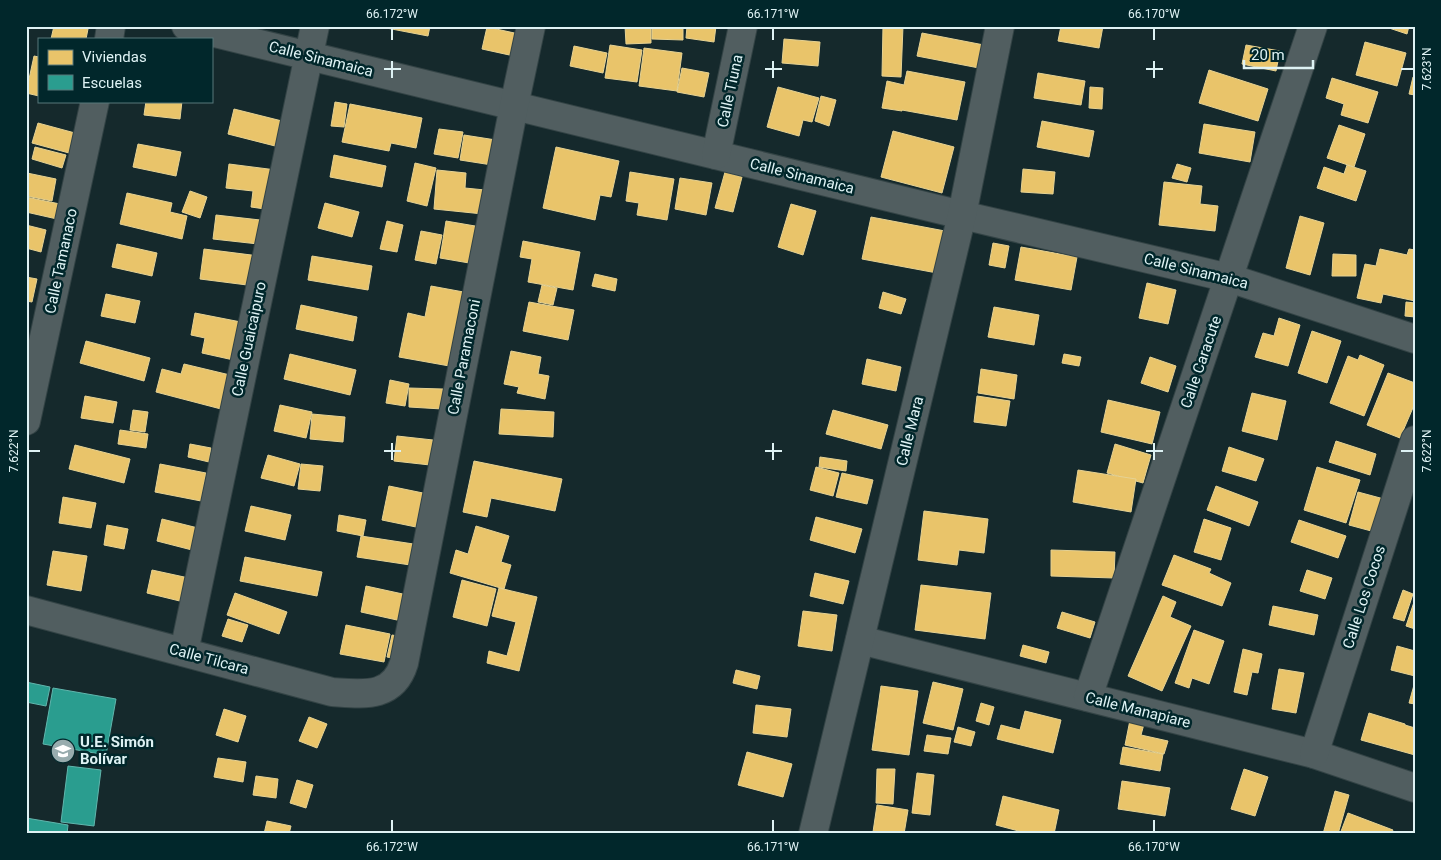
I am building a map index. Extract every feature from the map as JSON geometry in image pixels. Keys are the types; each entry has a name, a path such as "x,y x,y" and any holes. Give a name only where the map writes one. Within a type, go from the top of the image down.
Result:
{"street":[{"name":"Calle Sinamaica","path":"186,26 1229,278 1415,339"},
{"name":"Calle Guaicaipuro","path":"184,652 315,26"},
{"name":"Calle Paramaconi","path":"391,685 397,680 404,663 531,26"},
{"name":"Calle Tiuna","path":"716,155 743,26"},
{"name":"Calle Mara","path":"813,834 962,215 1000,26"},
{"name":"Calle Caracute","path":"1088,697 1313,26"},
{"name":"Calle Tamanaco","path":"26,421 95,102"},
{"name":"Calle Los Cocos","path":"1314,754 1415,440"},
{"name":"Calle Tilcara","path":"26,610 332,692 368,694 391,685"},
{"name":"Calle Manapiare","path":"860,640 1314,754 1415,788"}],"building: Viviendas":[{"path":"54,26 79,26 88,29 86,38 51,38"},
{"path":"376,26 430,26 428,36"},
{"path":"625,26 651,26 651,43 626,44"},
{"path":"652,26 683,26 683,40 652,39"},
{"path":"687,26 716,26 714,42 686,38"},
{"path":"883,26 903,26 901,77 882,76"},
{"path":"1061,26 1103,26 1099,48 1058,41"},
{"path":"1383,26 1409,26 1407,34"},
{"path":"487,27 519,34 514,56 482,49"},
{"path":"922,33 984,45 979,68 917,56"},
{"path":"784,39 820,42 818,66 782,63"},
{"path":"1365,42 1406,53 1397,86 1356,75"},
{"path":"610,45 642,50 637,82 605,78"},
{"path":"1246,45 1280,51 1276,71 1242,64"},
{"path":"574,46 607,53 603,73 570,66"},
{"path":"644,48 682,53 677,91 639,86"},
{"path":"34,56 38,57 38,96 26,93"},
{"path":"682,68 709,73 704,97 677,92"},
{"path":"1209,70 1268,89 1258,121 1199,103"},
{"path":"907,71 965,82 957,120 882,108 887,81 904,85"},
{"path":"1038,73 1085,81 1081,105 1034,98"},
{"path":"1413,77 1415,78 1415,95 1409,94"},
{"path":"1332,78 1378,92 1368,123 1341,115 1344,104 1326,98"},
{"path":"778,87 819,98 812,122 803,120 799,136 767,127"},
{"path":"1090,87 1103,88 1102,109 1089,108"},
{"path":"821,96 836,100 829,126 815,121"},
{"path":"146,102 182,102 180,119 144,115"},
{"path":"335,102 347,104 344,127 331,126"},
{"path":"350,104 422,118 416,148 391,143 389,151 342,142"},
{"path":"234,109 286,122 279,147 228,134"},
{"path":"1042,121 1094,131 1089,157 1037,147"},
{"path":"38,123 75,133 69,153 32,143"},
{"path":"1204,124 1255,132 1250,162 1199,153"},
{"path":"1339,125 1365,134 1354,167 1327,158"},
{"path":"439,129 463,132 458,158 434,154"},
{"path":"893,131 954,147 942,193 881,177"},
{"path":"464,135 496,140 492,165 460,160"},
{"path":"138,144 181,152 176,176 133,167"},
{"path":"35,147 66,155 62,168 32,159"},
{"path":"556,147 619,161 611,197 600,195 595,220 543,208"},
{"path":"334,155 386,166 382,187 330,177"},
{"path":"415,163 436,168 427,206 407,201"},
{"path":"229,164 284,171 279,211 251,207 253,191 226,188"},
{"path":"1177,164 1191,168 1187,182 1172,178"},
{"path":"1347,165 1366,171 1356,201 1317,188 1324,167 1344,174"},
{"path":"1023,169 1055,172 1053,194 1021,192"},
{"path":"437,170 466,173 465,188 485,190 483,214 434,209"},
{"path":"630,172 674,179 667,220 637,215 639,203 626,201"},
{"path":"725,172 742,177 733,212 715,208"},
{"path":"27,173 56,179 52,201 26,196"},
{"path":"680,178 712,183 706,215 675,209"},
{"path":"1164,182 1202,186 1200,204 1218,206 1215,231 1159,225"},
{"path":"190,191 207,197 200,218 182,212"},
{"path":"127,193 172,203 170,212 187,216 182,239 120,224"},
{"path":"26,197 60,204 57,219 26,212"},
{"path":"325,203 359,212 352,237 318,228"},
{"path":"791,204 816,211 803,255 778,247"},
{"path":"216,215 269,221 267,245 213,239"},
{"path":"1300,216 1324,223 1310,275 1286,268"},
{"path":"871,217 945,231 937,273 862,259"},
{"path":"387,221 403,225 397,252 380,249"},
{"path":"446,221 481,227 475,264 440,258"},
{"path":"26,225 46,230 41,252 26,248"},
{"path":"421,231 442,235 436,264 415,260"},
{"path":"523,241 580,252 573,290 528,282 532,259 520,257"},
{"path":"993,243 1009,246 1005,268 989,265"},
{"path":"117,244 157,253 152,276 112,267"},
{"path":"1021,247 1077,257 1071,290 1015,280"},
{"path":"204,249 259,256 255,286 200,279"},
{"path":"1380,249 1407,255 1409,249 1415,250 1415,301 1383,294 1381,303 1357,298 1365,264 1376,266"},
{"path":"1333,254 1356,255 1356,276 1332,276"},
{"path":"312,256 372,266 368,290 308,280"},
{"path":"595,274 617,279 615,291 592,286"},
{"path":"26,277 37,279 32,302 26,301"},
{"path":"1147,283 1176,290 1168,324 1139,318"},
{"path":"542,285 557,288 553,305 538,302"},
{"path":"431,286 469,293 455,367 399,357 408,313 425,317"},
{"path":"883,292 906,299 901,314 879,308"},
{"path":"106,294 140,301 135,323 101,316"},
{"path":"529,302 574,310 568,340 523,331"},
{"path":"1406,302 1415,303 1415,317 1405,316"},
{"path":"301,305 357,317 353,341 296,329"},
{"path":"994,307 1039,315 1034,345 988,337"},
{"path":"195,313 246,323 238,361 202,353 205,338 191,335"},
{"path":"1279,318 1300,325 1288,366 1255,357 1263,333 1274,336"},
{"path":"1312,331 1341,341 1327,383 1298,373"},
{"path":"86,341 150,358 144,381 80,363"},
{"path":"511,351 541,357 538,374 549,376 545,399 517,393 519,387 504,384"},
{"path":"290,354 356,370 350,395 284,379"},
{"path":"1064,354 1081,357 1079,366 1062,363"},
{"path":"1360,355 1384,365 1364,416 1330,403 1348,356 1358,360"},
{"path":"1150,357 1176,366 1168,392 1141,383"},
{"path":"867,359 901,367 896,391 862,384"},
{"path":"184,364 230,375 221,409 156,392 162,369 181,374"},
{"path":"981,369 1017,375 1014,399 978,393"},
{"path":"1388,373 1415,383 1415,403 1400,438 1367,425"},
{"path":"390,380 409,384 405,406 386,403"},
{"path":"409,388 443,389 442,409 409,407"},
{"path":"1252,393 1286,401 1277,440 1242,431"},
{"path":"85,396 117,402 113,423 81,418"},
{"path":"977,396 1010,401 1006,426 974,422"},
{"path":"1108,400 1160,412 1152,444 1101,432"},
{"path":"280,405 312,412 306,438 274,431"},
{"path":"501,409 554,412 553,437 499,434"},
{"path":"133,410 148,412 145,432 130,430"},
{"path":"833,410 888,425 881,449 826,434"},
{"path":"312,414 345,417 343,442 310,439"},
{"path":"120,430 148,434 146,448 118,444"},
{"path":"397,436 433,440 430,465 394,461"},
{"path":"1336,441 1376,454 1370,475 1329,462"},
{"path":"190,444 211,448 209,462 188,457"},
{"path":"1115,444 1151,455 1143,483 1107,473"},
{"path":"75,445 130,459 124,483 69,469"},
{"path":"1229,447 1264,459 1256,481 1222,471"},
{"path":"268,455 300,464 294,486 261,478"},
{"path":"820,457 847,461 846,471 819,467"},
{"path":"474,461 562,479 555,511 491,498 487,517 463,512"},
{"path":"160,464 206,473 201,501 155,492"},
{"path":"301,464 323,466 320,491 298,489"},
{"path":"816,467 839,473 833,496 810,490"},
{"path":"1317,467 1360,480 1346,523 1304,510"},
{"path":"1078,470 1136,479 1131,512 1073,502"},
{"path":"842,473 873,480 867,504 836,497"},
{"path":"389,486 423,493 416,527 382,520"},
{"path":"1216,486 1258,502 1249,526 1207,510"},
{"path":"1358,492 1384,499 1375,532 1349,525"},
{"path":"63,497 96,503 91,528 59,523"},
{"path":"251,506 291,515 285,540 245,531"},
{"path":"924,511 988,519 984,553 959,550 957,565 918,560"},
{"path":"339,515 366,520 363,536 337,531"},
{"path":"816,517 862,529 855,553 810,540"},
{"path":"162,519 198,528 192,550 157,541"},
{"path":"1204,519 1231,528 1221,560 1194,552"},
{"path":"1299,520 1346,536 1338,558 1291,542"},
{"path":"107,525 128,529 124,549 104,545"},
{"path":"476,526 509,536 501,562 511,565 504,589 450,573 456,550 468,554"},
{"path":"361,536 420,545 417,566 357,557"},
{"path":"1051,550 1115,552 1114,578 1051,576"},
{"path":"53,551 87,556 81,591 47,585"},
{"path":"1174,555 1211,569 1209,573 1231,583 1222,606 1162,585"},
{"path":"245,557 322,572 317,596 240,581"},
{"path":"152,570 198,580 192,604 147,593"},
{"path":"1307,570 1332,578 1325,599 1300,591"},
{"path":"815,573 849,581 843,604 810,596"},
{"path":"462,580 496,589 487,626 453,617"},
{"path":"921,585 991,593 985,639 915,630"},
{"path":"366,586 412,596 406,622 361,612"},
{"path":"499,588 537,597 519,671 487,663 489,651 507,656 516,622 492,616"},
{"path":"1403,590 1413,594 1404,621 1393,618"},
{"path":"235,593 287,612 279,634 227,615"},
{"path":"1163,596 1176,602 1170,617 1191,626 1162,691 1128,676"},
{"path":"1415,599 1415,629 1406,626"},
{"path":"1273,606 1318,615 1314,635 1269,625"},
{"path":"803,611 837,615 832,651 798,646"},
{"path":"1062,612 1095,622 1090,638 1057,628"},
{"path":"228,619 248,625 242,642 222,636"},
{"path":"346,625 390,634 384,662 340,654"},
{"path":"1194,630 1224,641 1209,684 1192,678 1189,688 1175,683"},
{"path":"392,635 403,637 397,659 387,657"},
{"path":"1023,645 1049,652 1046,663 1020,656"},
{"path":"1397,646 1415,651 1415,676 1391,670"},
{"path":"1243,649 1262,654 1258,673 1252,672 1247,695 1234,692"},
{"path":"1279,669 1304,673 1296,713 1272,709"},
{"path":"736,670 760,676 757,689 733,683"},
{"path":"933,682 963,689 953,730 923,723"},
{"path":"1415,685 1415,704 1409,703"},
{"path":"881,686 918,691 909,755 872,750"},
{"path":"981,703 994,707 989,725 976,721"},
{"path":"756,705 791,709 787,737 753,733"},
{"path":"224,709 246,716 238,742 216,735"},
{"path":"1025,711 1061,720 1053,753 997,739 1001,725 1020,730"},
{"path":"1369,713 1415,728 1415,755 1361,740"},
{"path":"309,717 327,724 317,748 299,741"},
{"path":"1130,720 1144,724 1141,735 1168,741 1164,754 1125,745"},
{"path":"958,727 975,732 971,746 954,742"},
{"path":"927,735 951,738 948,754 924,751"},
{"path":"1123,747 1163,754 1160,771 1120,764"},
{"path":"747,752 792,764 783,797 738,785"},
{"path":"218,758 246,762 243,782 214,777"},
{"path":"877,769 895,769 893,804 876,803"},
{"path":"1244,769 1268,777 1255,816 1231,809"},
{"path":"917,773 934,775 930,815 912,813"},
{"path":"256,776 278,779 276,798 253,795"},
{"path":"297,780 313,785 306,808 290,803"},
{"path":"1122,781 1170,788 1165,816 1118,809"},
{"path":"1335,791 1349,795 1338,834 1323,834"},
{"path":"1003,796 1059,810 1054,834 1030,834 996,825"},
{"path":"877,805 908,810 904,834 873,832"},
{"path":"1348,813 1393,830 1391,834 1340,834"},
{"path":"267,821 291,826 289,834 264,834"}],"building: Escuelas":[{"path":"26,682 50,687 46,706 26,702"},
{"path":"53,688 116,699 106,755 43,744"},
{"path":"68,766 101,770 94,826 61,822"},
{"path":"26,818 68,825 67,834 26,834"}],"place":[{"name":"U.E. Simón Bolívar","path":"63,751"}]}
